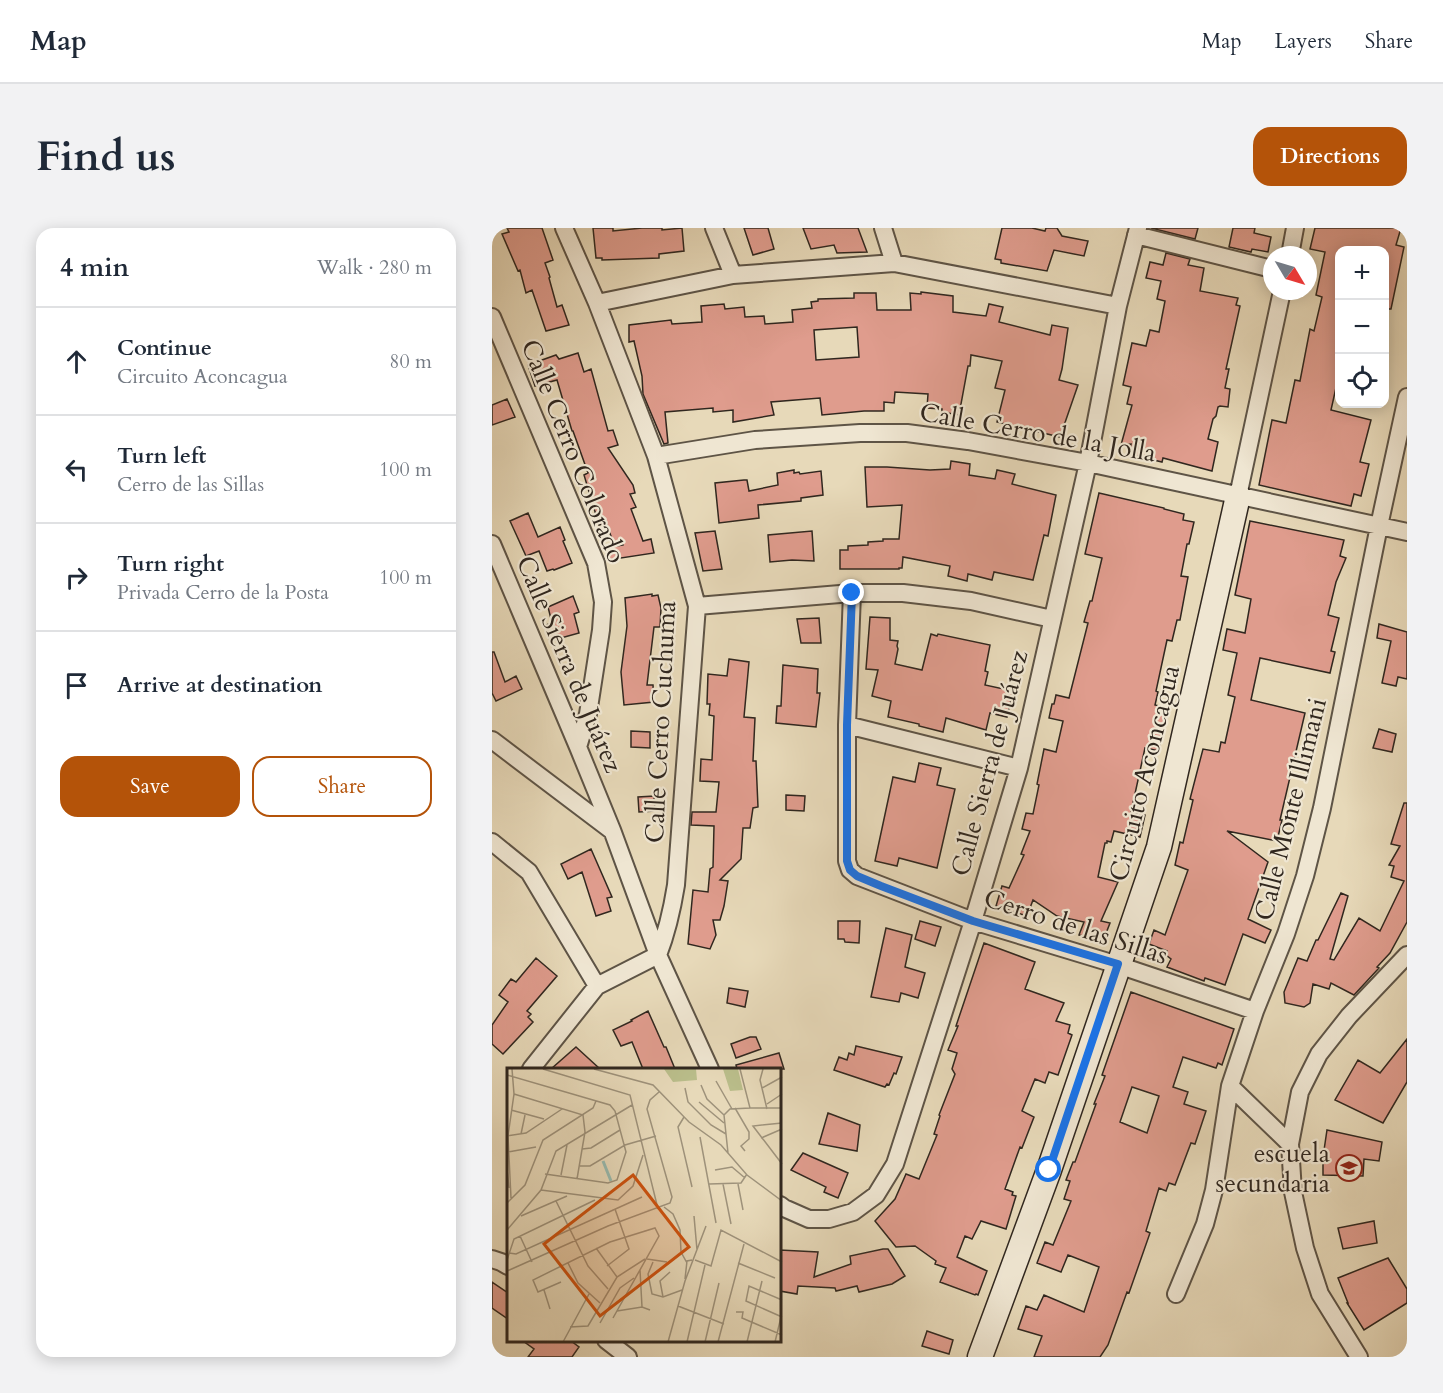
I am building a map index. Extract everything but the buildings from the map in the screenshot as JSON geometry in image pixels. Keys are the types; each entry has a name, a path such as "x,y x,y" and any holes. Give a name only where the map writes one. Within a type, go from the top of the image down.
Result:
{"street":[{"name":"Calle Cerro Cuchuma","path":"564,228 597,303 656,456 697,606 676,885 672,913 658,955"},
{"path":"714,228 733,275"},
{"path":"883,228 894,263"},
{"path":"1292,246 1295,228"},
{"path":"1137,231 1263,266"},
{"name":"Calle Sierra de Juárez","path":"782,1206 809,1219 829,1219 853,1212 876,1196 895,1164 973,921 1019,768 1088,463 1118,306 1137,231"},
{"path":"597,303 733,275 894,263 1118,306"},
{"name":"Circuito Aconcagua","path":"984,1356 1159,848 1280,300"},
{"name":"Calle Cerro Colorado","path":"492,317 596,563 603,602 601,630 588,714 578,747"},
{"name":"Calle Monte Illimani","path":"1176,1294 1204,1224 1214,1190 1230,1086 1255,1011 1286,934 1311,853 1407,397"},
{"name":"Calle Cerro de la Jolla","path":"656,456 755,440 860,433 907,433 968,441 1088,463 1407,532"},
{"name":"Calle Sierra de Juárez","path":"492,544 612,830 658,955 710,1068"},
{"path":"697,606 852,593 903,593 971,601 1052,619"},
{"path":"852,593 847,725 1019,768"},
{"name":"Cerro de las Sillas","path":"847,725 847,861 850,870 857,876 973,921 1118,964 1255,1011"},
{"path":"492,740 612,830"},
{"path":"492,842 529,872 597,986"},
{"path":"532,1068 597,986 658,955"},
{"path":"1359,1357 1320,1294 1305,1248 1293,1192 1290,1144 1300,1092 1319,1053 1349,1016 1407,955"},
{"path":"1230,1086 1290,1144"},
{"path":"492,1259 507,1265"},
{"path":"607,1342 628,1357"}],"place":[{"name":"escuela secundaria","path":"1349,1168"}],"route":[{"path":"852,593 847,725 847,861 850,870 857,876 881,886 973,921 1118,964 1049,1170"}]}
